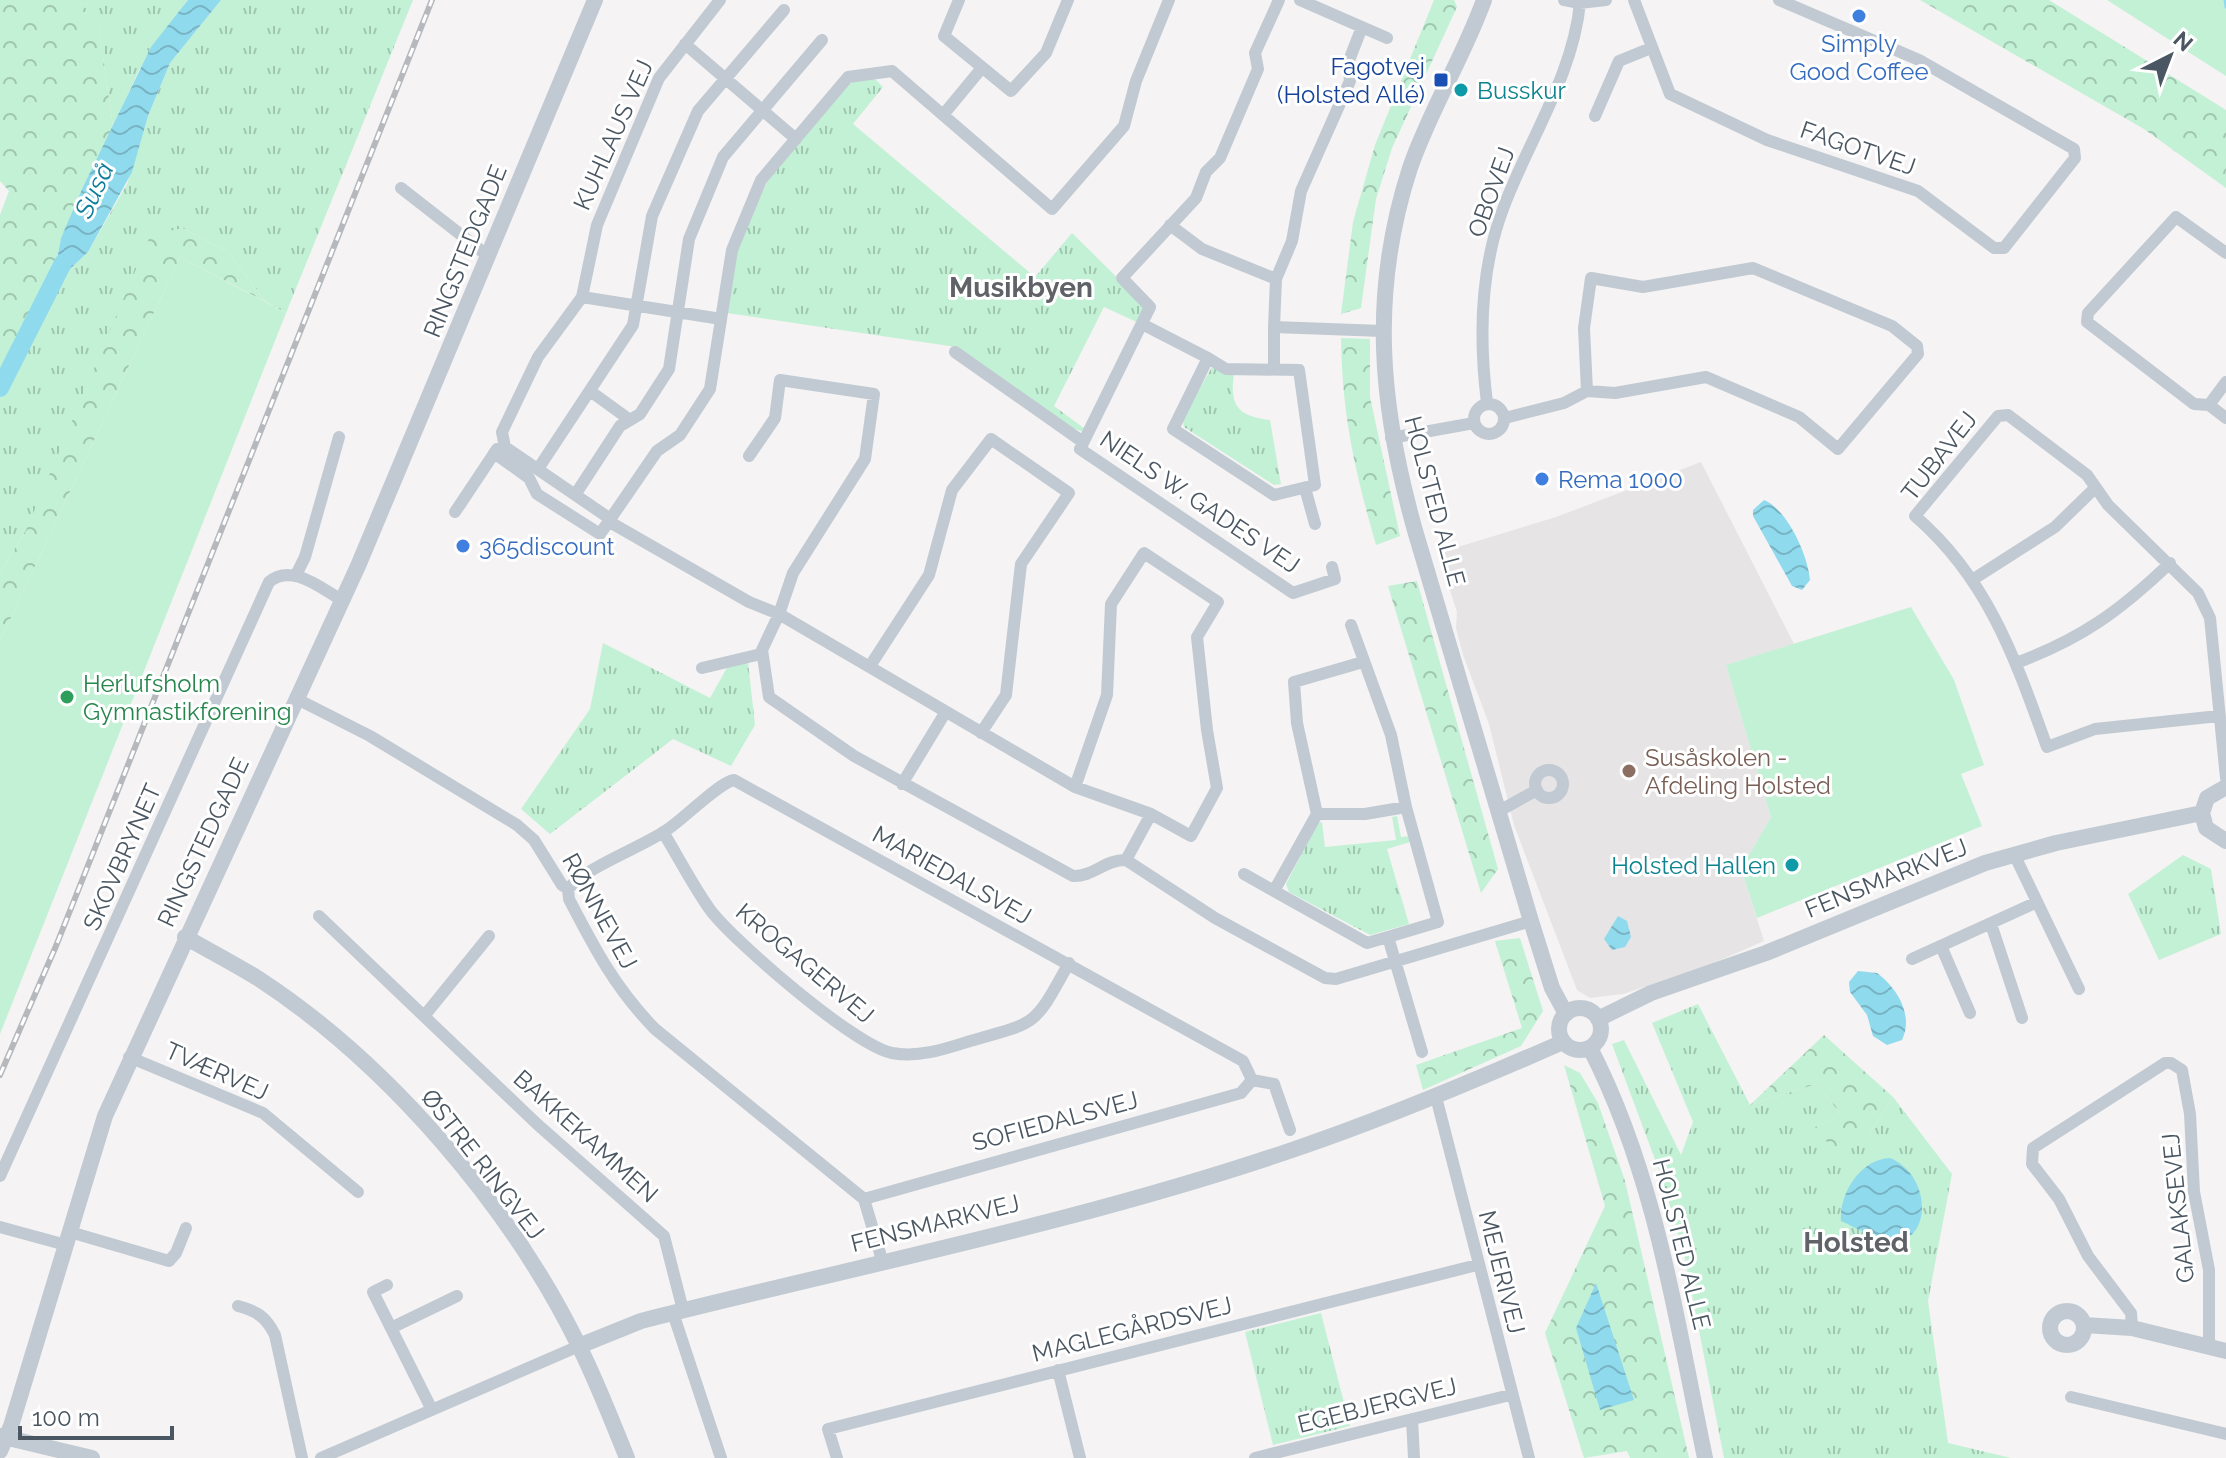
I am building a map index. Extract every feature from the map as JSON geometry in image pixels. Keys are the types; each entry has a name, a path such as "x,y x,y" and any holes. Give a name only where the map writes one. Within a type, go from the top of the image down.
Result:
{"street":[{"name":"RINGSTEDGADE","path":"2,1442 105,1116 129,1057 342,600 595,0"},
{"name":"KUHLAUS VEJ","path":"455,512 498,448 502,432 538,357 582,297 597,225 659,78 720,0"},
{"path":"959,0 944,36 1007,90 1015,89 1046,53 1068,0"},
{"path":"498,448 529,478 537,494 600,534 657,451 680,435 710,389 732,250 761,180 848,77 892,71 1052,209 1124,126 1136,81 1169,0"},
{"path":"1279,0 1255,53 1258,69 1220,158 1206,172 1196,198 1122,278 1150,307 1142,324 1226,369 1274,368 1276,279 1292,241 1301,191 1350,81 1348,63 1362,27"},
{"path":"1300,0 1387,38"},
{"name":"HOLSTED ALLE","path":"1484,0 1411,166 1388,263 1382,331 1385,398 1399,476 1531,921 1552,988 1566,1014"},
{"path":"1564,0 1580,3 1606,0"},
{"name":"FAGOTVEJ","path":"1634,0 1667,90 1675,97 1767,140 1918,191 1994,248 2004,248 2075,158 2074,149 1919,60 1779,0"},
{"name":"OBOVEJ","path":"1487,403 1482,360 1483,316 1494,244 1503,208 1571,52 1580,3"},
{"path":"538,469 633,325 652,216 698,111 784,10"},
{"path":"575,495 620,426 640,414 669,369 693,225 723,157 822,40"},
{"name":"KUHLAUS VEJ","path":"685,44 796,139"},
{"path":"1595,116 1619,61 1651,48"},
{"path":"943,115 981,69"},
{"path":"401,188 488,256"},
{"path":"2226,253 2176,217 2088,313 2087,322 2194,404 2209,405 2226,418"},
{"path":"1170,225 1202,249 1276,279"},
{"path":"1505,418 1564,403 1587,391 1615,393 1695,378 1716,379 1799,417 1838,449 1918,354 1917,346 1892,326 1753,268 1643,287 1591,278 1584,328 1587,391"},
{"path":"582,297 721,319"},
{"name":"NIELS W. GADES VEJ","path":"1142,324 1080,449 1293,593 1335,579 1332,567"},
{"path":"1274,327 1382,331"},
{"name":"NIELS W. GADES VEJ","path":"955,352 1083,442"},
{"name":"NIELS W. GADES VEJ","path":"1208,358 1173,429 1274,495 1315,485 1299,370 1274,368"},
{"path":"749,456 775,418 780,380 874,394 865,459 793,573 761,654 769,697 854,756 1073,876 1085,875 1114,860 1126,860 1215,918 1325,978 1336,979 1531,921"},
{"path":"2209,405 2226,382"},
{"path":"590,391 630,420"},
{"path":"1487,403 1501,409 1505,418 1502,428 1494,433 1484,433 1474,423 1476,410 1487,403"},
{"name":"TUBAVEJ","path":"2219,716 2095,729 2047,747 2005,634 1954,552 1915,516 1998,416 2008,415 2087,475 2094,489 2198,593 2210,618 2226,778"},
{"path":"1391,438 1474,423"},
{"path":"339,437 305,557 296,575 342,600"},
{"path":"870,666 929,575 952,490 991,439 1069,493 1021,564 1006,695 981,733"},
{"path":"498,448 538,469 608,520 749,602 779,614 870,666 1075,787 1151,814 1191,836 1217,788 1197,637 1218,602 1144,553 1111,604 1107,695 1075,787"},
{"name":"NIELS W. GADES VEJ","path":"1305,488 1315,524"},
{"path":"1972,580 2055,527 2094,489"},
{"path":"2016,663 2066,645 2131,601 2170,563"},
{"name":"SKOVBRYNET","path":"0,1176 269,582 280,575 296,575"},
{"path":"1244,874 1367,943 1438,922 1406,807 1391,735 1351,625"},
{"path":"702,668 761,654"},
{"path":"1274,891 1317,814 1297,723 1294,682 1363,662"},
{"name":"RØNNEVEJ","path":"297,699 370,736 517,825 534,840 562,885 568,889 569,899 609,976 630,1004 655,1029 864,1199"},
{"path":"902,784 945,713"},
{"name":"MARIEDALSVEJ","path":"568,889 663,832 698,807 724,782 734,780 1243,1061 1252,1080 1274,1084 1290,1130"},
{"path":"2226,787 2207,798 2202,813 2206,828 2226,841"},
{"path":"1499,811 1537,790"},
{"path":"1317,814 1365,814 1406,807"},
{"name":"FENSMARKVEJ","path":"1598,1019 1651,993 1766,953 1946,877 2014,854 2202,813"},
{"path":"1126,860 1151,814"},
{"name":"KROGAGERVEJ","path":"663,832 710,909 731,935 864,1042 890,1053 928,1053 1024,1026 1042,1012 1069,963"},
{"path":"2014,854 2079,989"},
{"path":"1912,959 2035,903"},
{"name":"BAKKEKAMMEN","path":"319,916 537,1124 664,1236 678,1312 721,1458"},
{"path":"1991,924 2022,1018"},
{"path":"425,1015 489,936"},
{"name":"ØSTRE RINGVEJ","path":"185,937 282,996 338,1040 402,1100 460,1166 504,1224 579,1346 627,1458"},
{"path":"1388,937 1422,1052"},
{"path":"1941,946 1970,1013"},
{"path":"1583,1008 1598,1019 1600,1037 1590,1048 1575,1050 1563,1042 1559,1030 1566,1014 1583,1008"},
{"name":"FENSMARKVEJ","path":"321,1458 626,1326 1116,1204 1292,1150 1436,1097 1563,1042"},
{"name":"HOLSTED ALLE","path":"1590,1048 1618,1109 1651,1203 1705,1458"},
{"name":"TVÆRVEJ","path":"129,1057 263,1113 358,1192"},
{"name":"GALAKSEVEJ","path":"2132,1328 2131,1313 2088,1256 2059,1199 2032,1164 2030,1156 2033,1148 2165,1063 2171,1063 2182,1070 2190,1114 2194,1192 2209,1270 2209,1344"},
{"name":"SOFIEDALSVEJ","path":"864,1199 1241,1093 1252,1080"},
{"name":"MEJERIVEJ","path":"1436,1097 1510,1395 1529,1458"},
{"path":"864,1199 882,1260"},
{"path":"0,1227 169,1261 176,1253 186,1228"},
{"name":"MAGLEGÅRDSVEJ","path":"837,1458 828,1429 1477,1265"},
{"path":"387,1285 373,1292 432,1410"},
{"path":"391,1328 457,1296"},
{"path":"238,1306 256,1311 268,1321 275,1335 302,1458"},
{"path":"2084,1325 2132,1328 2209,1344 2226,1351"},
{"path":"1058,1370 1080,1458"},
{"name":"EGEBJERGVEJ","path":"1255,1458 1510,1395"},
{"path":"2071,1397 2226,1434"},
{"path":"1412,1419 1414,1458"},
{"path":"2,1442 92,1458"}],"shaded area":[{"name":"Susåskolen - Afdeling Holsted","path":"1701,462 1794,644 1726,665 1771,817 1741,869 1764,941 1707,966 1623,994 1590,998 1577,990 1514,825 1489,724 1463,655 1456,628 1457,612 1438,553 1556,517"}],"green space":[{"path":"0,0 77,0 98,20 113,127 61,238 52,286 0,388 0,215 9,191 0,181"},
{"path":"77,0 188,0 139,70 113,127 98,21"},
{"path":"221,0 413,0 286,313 266,302 228,252 182,228 26,530 0,573 0,388 52,286 88,252 127,184 148,116 170,63"},
{"path":"1434,0 1454,0 1457,7 1392,148 1376,199 1361,308 1341,314 1353,222 1375,145"},
{"path":"1920,0 2049,0 2226,110 2226,188 2144,129"},
{"path":"2107,0 2226,0 2226,76"},
{"path":"874,78 883,87 853,124 1035,277 1072,233 1147,307 1139,323 1104,307 1054,406 1085,429 1083,432 1070,427 956,347 727,313 735,253 768,180 850,82"},
{"path":"182,228 228,252 266,302 180,257 0,641 0,573 26,530 150,236"},
{"name":"Herlufsholm Gymnastikforening","path":"180,257 286,313 0,1034 0,641"},
{"path":"1341,338 1370,339 1370,397 1400,536 1376,545 1351,443"},
{"path":"1212,367 1234,374 1233,395 1238,408 1251,416 1270,420 1281,484 1274,485 1184,427 1182,419"},
{"path":"1417,581 1498,869 1481,893 1388,586"},
{"path":"1911,607 1954,680 1984,765 1961,774 1982,826 1757,918 1741,869 1771,817 1726,665"},
{"path":"603,643 710,698 728,666 748,662 755,725 731,766 673,739 550,834 521,809 590,709"},
{"path":"1397,816 1401,837 1409,836 1410,842 1387,849 1409,924 1370,935 1289,892 1286,884 1318,823 1322,822 1325,847 1396,840 1392,817"},
{"path":"2183,855 2211,869 2221,934 2159,960 2128,894"},
{"path":"1520,938 1543,1011 1521,1046 1423,1090 1416,1065 1522,1028 1495,941"},
{"path":"1698,1004 1750,1105 1816,1084 1841,1114 1815,1127 1869,1134 1893,1097 1952,1174 1928,1301 1948,1443 2011,1458 1724,1458 1685,1259 1663,1181 1612,1044 1624,1040 1681,1155 1693,1122 1652,1023"},
{"path":"1824,1035 1893,1097 1869,1134 1840,1158 1815,1127 1841,1114 1816,1084 1750,1105"},
{"path":"1564,1065 1580,1073 1598,1103 1625,1181 1689,1458 1630,1458 1627,1451 1584,1458 1545,1333 1605,1206"},
{"path":"1321,1313 1350,1426 1273,1445 1245,1332"}],"water":[{"path":"188,0 221,0 170,63 148,116 132,172 88,252 52,286 61,238 83,187 151,47"},
{"path":"1764,500 1773,505 1789,523 1801,547 1810,580 1802,590 1792,586 1753,516 1753,510"},
{"path":"1618,916 1627,921 1631,937 1625,947 1612,950 1604,939"},
{"path":"1858,971 1877,973 1897,994 1906,1021 1902,1040 1887,1045 1873,1036 1867,1015 1850,992 1849,982"},
{"path":"1890,1158 1904,1167 1914,1179 1922,1207 1915,1231 1906,1238 1894,1241 1841,1221 1844,1199 1854,1179 1870,1164"},
{"path":"1596,1283 1634,1400 1600,1410 1576,1328"}],"waterway":[{"path":"2225,0 2226,7"},
{"name":"Suså","path":"0,388 63,263"}],"railway":[{"path":"0,1075 56,946 432,0"}],"place":[{"name":"Simply Good Coffee","path":"1859,16"},
{"name":"Fagotvej (Holsted Allé)","path":"1441,80"},
{"name":"Busskur","path":"1461,90"},
{"name":"Rema 1000","path":"1542,479"},
{"name":"365discount","path":"463,546"},
{"name":"Herlufsholm Gymnastikforening","path":"67,697"},
{"name":"Susåskolen - Afdeling Holsted","path":"1629,771"},
{"name":"Holsted Hallen","path":"1792,865"}],"district":[{"name":"Musikbyen","path":"1021,287"},
{"name":"Holsted","path":"1856,1242"}]}
